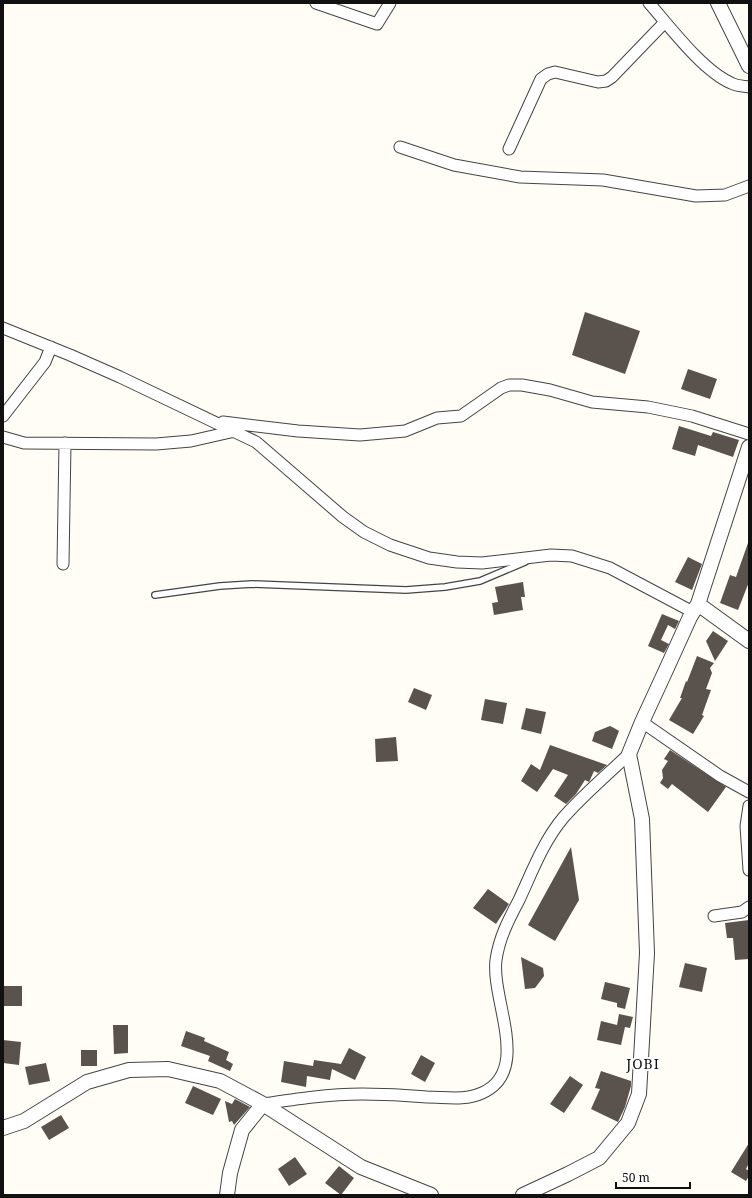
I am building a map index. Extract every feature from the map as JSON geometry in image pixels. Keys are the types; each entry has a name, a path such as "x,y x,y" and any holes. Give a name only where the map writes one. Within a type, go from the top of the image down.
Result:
{"street":[{"path":"316,3 377,24 390,3"},
{"path":"649,3 695,55 715,73 731,84 749,87"},
{"path":"718,3 749,66"},
{"path":"509,149 541,79 548,74 555,72 598,82 606,81 612,77 665,22"},
{"path":"400,147 454,165 520,177 603,180 696,196 725,195 749,186"},
{"path":"3,328 120,377 256,442 343,517 364,532 390,545 429,558 457,562 482,563 536,557 572,556 610,568 696,608 749,641"},
{"path":"3,416 45,362 51,347"},
{"path":"214,421 298,431 360,435 405,431 436,418 461,416 500,388 509,384 550,390 592,402 648,407 685,415 749,434"},
{"path":"3,437 24,443 156,444 191,441 235,431"},
{"path":"63,564 65,443"},
{"path":"227,1195 230,1173 242,1130 264,1104 309,1097 360,1094 463,1098 481,1094 496,1084 507,1063 508,1047 496,982 498,943 546,843 562,819 629,754 642,722 696,608 749,447"},
{"path":"642,722 720,776 749,792"},
{"path":"523,1195 599,1158 628,1123 639,1094 647,953 642,819 629,754"},
{"path":"749,806 746,826 749,870"},
{"path":"714,916 742,912 749,907"},
{"path":"3,1128 24,1121 87,1082 129,1070 168,1069 220,1081 264,1104 362,1167 431,1195"}],"lane":[{"path":"155,595 220,586 252,584 406,590 445,587 480,581 536,557"}],"building":[{"path":"585,312 640,331 625,374 572,355"},
{"path":"688,369 717,379 710,399 681,389"},
{"path":"679,426 711,436 713,432 739,440 733,457 698,445 695,456 672,449"},
{"path":"748,543 749,582 738,610 720,603 730,575 736,577"},
{"path":"688,557 702,564 692,590 675,582"},
{"path":"523,582 525,597 521,597 523,610 494,615 492,603 498,602 495,587"},
{"path":"662,614 679,621 675,629 668,625 661,640 669,644 664,653 648,646"},
{"path":"713,631 728,641 715,661 706,641"},
{"path":"697,656 714,663 710,668 712,673 706,689 711,690 702,715 704,716 693,734 669,720 682,698 680,698"},
{"path":"414,688 432,695 426,710 408,702"},
{"path":"485,699 507,703 503,724 481,720"},
{"path":"526,708 546,712 541,734 521,729"},
{"path":"610,726 619,731 612,749 592,741 595,732"},
{"path":"396,737 398,761 376,762 375,739"},
{"path":"550,745 607,765 598,773 594,771 589,782 585,780 576,794 566,804 554,796 568,775 553,769 537,792 521,781 531,764 540,770"},
{"path":"670,750 726,787 708,812 672,784 668,789 660,783 663,778 662,770 668,761 664,759"},
{"path":"571,847 579,900 555,941 528,925"},
{"path":"488,889 509,904 496,924 473,908"},
{"path":"749,920 749,959 735,960 733,938 727,938 725,923"},
{"path":"521,957 543,968 544,976 535,988 525,989"},
{"path":"685,963 707,968 702,992 679,987"},
{"path":"605,982 630,988 625,1009 617,1007 617,1003 601,999"},
{"path":"3,986 22,986 22,1006 3,1006"},
{"path":"619,1014 633,1017 630,1028 625,1027 621,1045 597,1040 601,1021 617,1025"},
{"path":"113,1025 128,1025 128,1053 114,1054"},
{"path":"186,1031 205,1038 204,1041 229,1052 226,1060 233,1064 230,1071 208,1061 210,1056 181,1046"},
{"path":"3,1040 21,1042 19,1065 3,1063"},
{"path":"349,1048 366,1057 355,1080 332,1069 330,1080 307,1076 306,1087 281,1082 284,1061 313,1066 314,1060 341,1064"},
{"path":"81,1050 97,1050 97,1066 81,1066"},
{"path":"421,1055 435,1063 425,1082 411,1074"},
{"path":"46,1063 50,1081 29,1085 25,1067"},
{"path":"601,1071 631,1081 625,1107 618,1122 591,1109 600,1089 595,1088"},
{"path":"570,1076 583,1085 564,1113 550,1104"},
{"path":"193,1086 221,1099 213,1115 185,1103"},
{"path":"235,1099 250,1107 234,1125 232,1121 229,1122 225,1101 232,1104"},
{"path":"61,1115 69,1128 49,1140 41,1127"},
{"path":"749,1143 749,1163 746,1169 749,1171 749,1176 746,1181 731,1172"},
{"path":"295,1157 307,1174 289,1186 278,1169"},
{"path":"339,1166 354,1178 341,1195 325,1183"}],"district":[{"name":"JOBI","path":"643,1064"}]}
